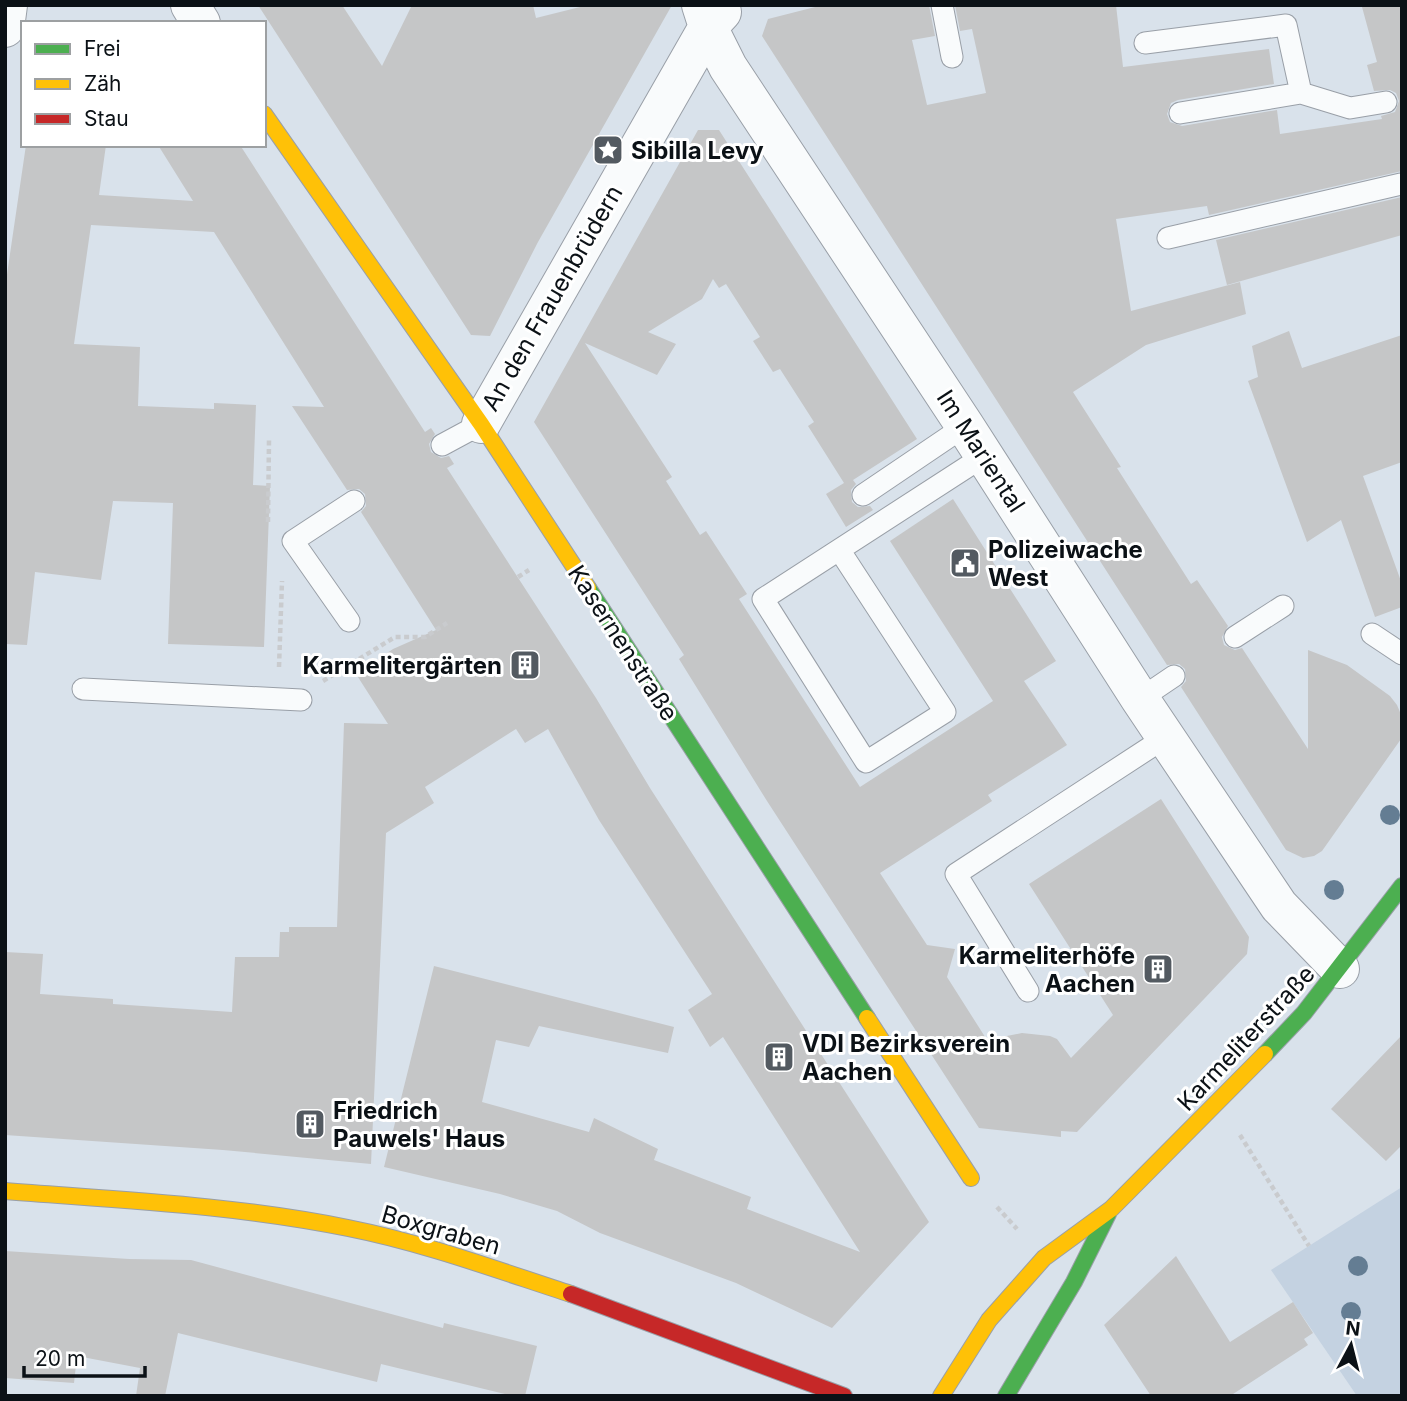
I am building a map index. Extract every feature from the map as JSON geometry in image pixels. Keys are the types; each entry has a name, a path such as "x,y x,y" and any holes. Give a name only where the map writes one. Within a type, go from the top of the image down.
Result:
{"street":[{"path":"5,28 8,5"},
{"path":"190,5 200,21"},
{"name":"An den Frauenbrüdern","path":"481,424 712,12"},
{"name":"Im Mariental","path":"712,12 728,68 1140,699 1279,906 1340,969"},
{"name":"Kasernenstraße","path":"266,117 481,424 971,1178"},
{"name":"Karmeliterstraße","path":"941,1396 989,1320 1044,1258 1111,1209 1219,1102 1304,1013 1402,886"},
{"name":"Boxgraben","path":"5,1191 241,1210 348,1228 439,1250 612,1308 844,1396"},
{"name":"Karmeliterstraße","path":"1006,1396 1074,1282 1111,1209"}],"lane":[{"path":"942,5 952,57"},
{"path":"1144,43 1286,25 1301,93"},
{"path":"1180,113 1301,93 1350,108 1386,102"},
{"path":"1168,238 1401,184"},
{"path":"442,445 481,424"},
{"path":"863,495 974,441"},
{"path":"840,551 945,712 866,762 763,599 840,551 974,441"},
{"path":"349,621 288,543 354,501"},
{"path":"1235,637 1283,606"},
{"path":"1372,634 1402,654"},
{"path":"1140,699 1174,676"},
{"path":"83,689 301,700"},
{"path":"1028,991 956,874 1166,737"}],"path":[{"path":"269,440 267,520 288,543 277,698"},
{"path":"301,700 320,700 320,682 395,637 425,637 447,623"},
{"path":"1219,1102 1310,1246"},
{"path":"971,1178 1044,1258"}],"shaded area":[{"path":"1402,1187 1402,1396 1357,1396 1271,1270"}],"building":[{"path":"258,5 342,5 382,66 412,5 533,5 536,18 588,5 672,5 538,242 490,336 471,335"},
{"path":"823,5 929,5 935,36 912,40 927,105 986,93 972,29 960,31 955,5 1116,5 1123,67 1269,49 1274,84 1178,100 1171,103 1167,114 1170,122 1182,126 1277,110 1280,134 1382,119 1381,116 1395,112 1399,101 1396,93 1390,90 1374,91 1367,65 1377,62 1362,7 1402,5 1402,171 1209,215 1207,206 1116,219 1131,311 1240,282 1246,314 1146,345 1073,392 1121,467 1117,468 1191,584 1197,580 1228,626 1222,637 1224,645 1235,650 1242,648 1308,749 1308,650 1347,665 1390,696 1397,705 1402,717 1401,739 1322,851 1314,856 1303,858 1286,850 1181,687 1186,681 1185,669 1179,664 1167,665 762,36 768,19"},
{"path":"698,130 719,130 917,439 853,480 856,484 851,490 852,502 858,507 870,506 873,510 846,527 826,494 844,483 808,426 814,422 780,369 773,372 753,341 760,337 726,284 719,288 713,279 702,299 648,332 676,344 657,375 585,343 672,477 666,481 700,535 706,531 747,594 739,599 860,787 993,701 890,541 953,499 1056,661 1024,681 1067,745 988,795 992,801 880,873 927,945 955,949 947,977 987,1040 1022,1033 1050,1036 1057,1039 1071,1058 1113,1015 1029,884 1161,799 1249,937 1247,954 1077,1132 1061,1131 1061,1137 979,1128 767,801 679,659 684,655 534,422"},
{"path":"26,147 106,147 99,195 193,201 159,147 241,147 425,432 431,428 435,434 429,444 431,452 441,458 449,456 454,464 447,468 929,1222 832,1328 736,1283 600,1233 557,1211 500,1194 384,1167 434,966 674,1027 668,1053 539,1026 529,1047 496,1040 482,1102 589,1132 594,1118 658,1149 654,1160 751,1197 747,1209 860,1252 723,1037 710,1047 688,1010 712,994 599,820 548,729 525,743 516,729 425,787 434,803 386,833 371,1164 223,1150 5,1135 5,952 43,954 40,994 113,999 113,1004 232,1012 235,957 279,957 280,932 289,932 289,927 337,927 344,723 388,724 356,674 393,649 436,630 361,512 366,506 365,494 359,489 347,490 292,406 324,407 214,232 91,225 74,344 140,347 138,406 214,409 214,403 256,405 253,485 270,486 264,647 168,644 173,503 113,501 101,580 35,572 27,645 5,644 5,288"},
{"path":"1402,197 1402,235 1227,285 1216,240"},
{"path":"1289,331 1302,368 1402,335 1402,462 1363,476 1402,584 1402,607 1375,617 1341,520 1307,542 1248,381 1258,377 1252,346"},
{"path":"1402,1035 1402,1145 1386,1161 1331,1109"},
{"path":"5,1251 191,1260 443,1328 444,1323 537,1346 525,1396 513,1396 381,1364 377,1382 178,1333 165,1396 136,1396 140,1368 77,1356 74,1383 5,1378"},
{"path":"1176,1256 1230,1342 1293,1302 1313,1333 1304,1339 1308,1345 1230,1396 1151,1396 1104,1325"}],"traffic: fast":[{"path":"588,588 867,1018"},
{"path":"1265,1054 1304,1013 1402,886"},
{"path":"1006,1396 1074,1282 1108,1214"}],"traffic: slow":[{"path":"266,117 481,424 588,588"},
{"path":"867,1018 971,1178"},
{"path":"941,1396 989,1320 1044,1258 1111,1209 1265,1054"},
{"path":"5,1191 177,1204 305,1220 404,1241 571,1294"}],"traffic: jam":[{"path":"571,1294 844,1396"}],"place":[{"name":"Sibilla Levy","path":"608,150"},
{"name":"Polizeiwache West","path":"965,563"},
{"name":"Karmelitergärten","path":"525,665"},
{"name":"Karmeliterhöfe Aachen","path":"1158,969"},
{"name":"VDI Bezirksverein Aachen","path":"779,1057"},
{"name":"Friedrich Pauwels' Haus","path":"310,1124"}]}
